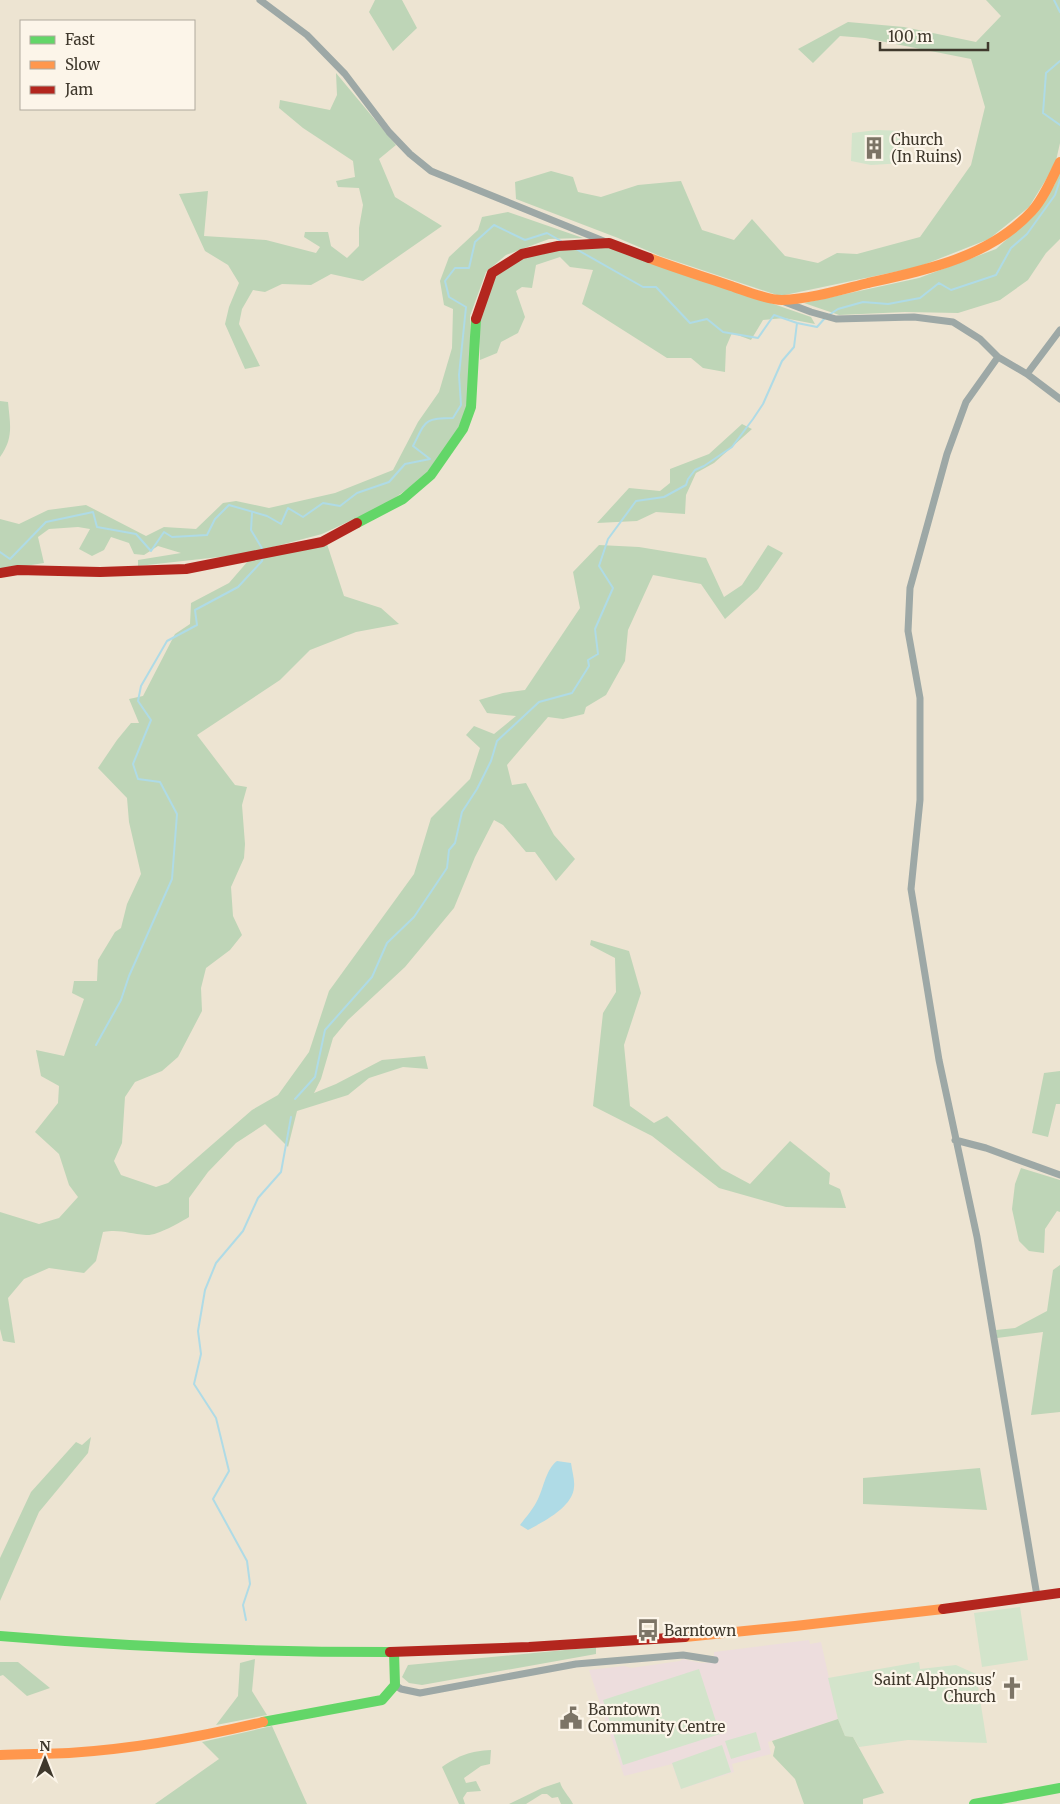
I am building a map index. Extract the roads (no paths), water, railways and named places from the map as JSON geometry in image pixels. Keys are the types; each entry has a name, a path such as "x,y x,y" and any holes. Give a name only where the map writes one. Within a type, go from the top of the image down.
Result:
{"main road":[{"path":"0,573 18,570 100,572 186,569 322,542 403,498 431,475 463,430 471,407 476,317 492,273 522,254 558,246 583,243 609,243 654,260 781,300 812,296 914,273 965,256 991,244 1012,230 1033,210 1060,162"},
{"path":"0,1636 149,1647 394,1652 619,1642 733,1633 841,1622 1060,1593"},
{"path":"0,1754 69,1753 121,1748 220,1732 286,1717 382,1700 395,1685 394,1652"},
{"path":"974,1804 1060,1788"}],"street":[{"path":"260,0 307,34 346,74 389,132 410,154 431,171 609,243"},
{"path":"781,300 811,312 836,319 914,317 953,322 980,339 998,358 1027,374 1060,399"},
{"path":"1027,374 1060,330"},
{"path":"998,358 966,402 947,454 910,588 908,631 920,698 920,800 911,889 937,1051 977,1237 1037,1596"},
{"path":"955,1140 986,1148 1060,1175"},
{"path":"395,1685 420,1693 576,1664 683,1655 715,1660"}],"water":[{"path":"557,1461 571,1463 574,1481 572,1494 556,1513 528,1530 520,1525 536,1502 550,1469"}],"waterway":[{"path":"1054,0 1060,12"},
{"path":"1060,61 1046,73 1043,113 1060,125"},
{"path":"829,315 838,309 863,302 888,304 920,298 939,283 951,290 996,275 1011,248 1027,234 1055,195 1060,180"},
{"path":"0,552 10,559 46,522 93,512 97,527 136,534 151,551 164,532 172,537 207,535 215,519 229,505 267,516 281,524 288,508 303,517 323,503 340,506 357,493 389,482 405,464 430,459 413,446 423,426 431,420 453,418 461,405 459,375 466,307 449,297 445,281 455,268 469,268 475,242 494,225 525,240 547,233 561,241"},
{"path":"576,249 643,287 656,287 690,323 707,319 723,332 758,338 774,315 797,323 817,327 825,318"},
{"path":"295,1099 315,1077 325,1030 372,977 387,943 414,917 447,868 449,850 455,843 462,812 477,789 491,761 497,741 539,702 572,693 589,666 588,660 598,654 595,629 613,588 599,566 608,539 636,501 664,497 686,485 695,470 732,447 763,404 782,361 794,347 797,323"},
{"path":"252,513 251,530 263,550"},
{"path":"96,1045 121,1000 129,976 172,879 177,814 160,782 138,779 133,764 151,720 138,701 141,686 167,641 197,625 195,610 238,587 262,561 263,557"},
{"path":"246,1620 243,1605 250,1584 247,1561 213,1499 229,1471 216,1418 194,1384 201,1354 198,1331 205,1290 216,1263 243,1231 258,1198 281,1172 291,1117"}],"place":[{"name":"Church (In Ruins)","path":"874,148"},
{"name":"Barntown","path":"648,1630"},
{"name":"Saint Alphonsus' Church","path":"1012,1688"},
{"name":"Barntown Community Centre","path":"571,1718"}]}
